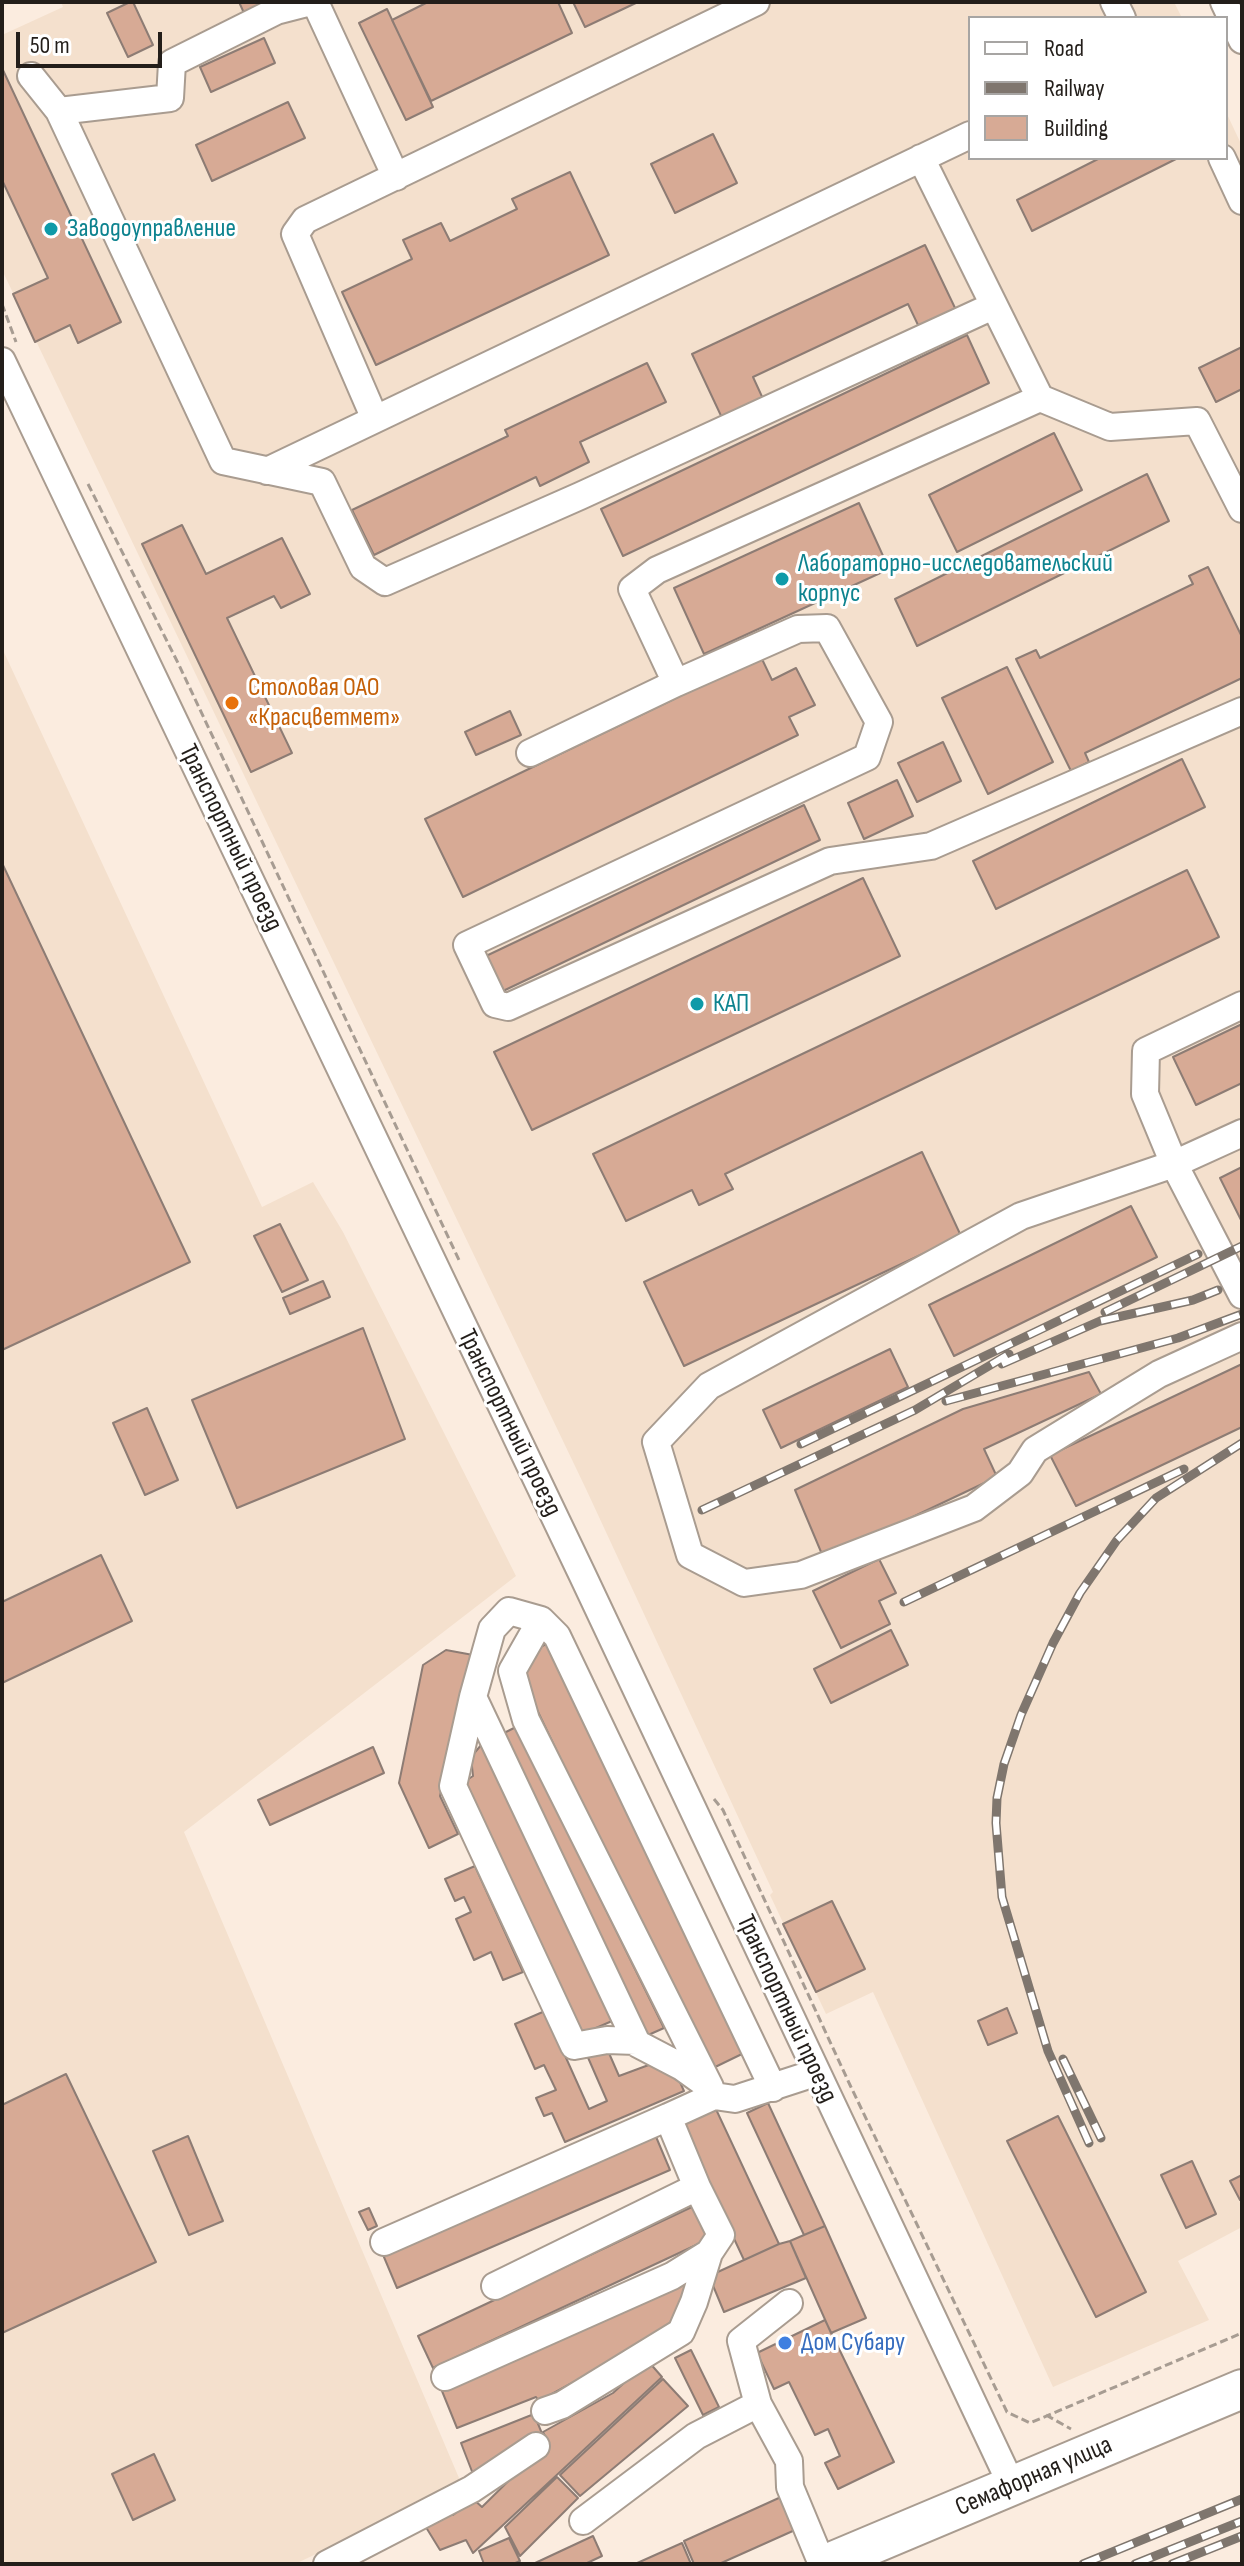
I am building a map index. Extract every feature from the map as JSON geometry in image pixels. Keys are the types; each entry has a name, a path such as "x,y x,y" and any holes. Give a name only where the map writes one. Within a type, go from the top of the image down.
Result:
{"highway":[{"name":"Семафорная улица","path":"824,2564 1242,2389"}],"street":[{"path":"59,111 170,98 172,63 276,11 313,2 396,177"},
{"path":"375,419 295,234 305,220 756,2"},
{"path":"1224,2 1242,40"},
{"path":"31,76 59,111 223,461 322,482 363,567 385,582 993,306"},
{"path":"267,471 968,136"},
{"path":"921,158 1040,398 1110,427 1197,421 1242,509"},
{"path":"1223,160 1242,201"},
{"name":"Транспортный проезд","path":"12,357 815,2073 1012,2486"},
{"path":"676,683 632,589 657,570 1040,398"},
{"path":"530,753 798,629 827,628 879,722 867,757 467,945 495,1004 508,1007 830,861 931,846 1242,711"},
{"path":"1242,1005 1146,1051 1145,1094 1174,1164 1242,1295"},
{"path":"1242,1133 1174,1164 1021,1216 709,1386 656,1442 690,1555 744,1583 801,1575 974,1508 1020,1473 1035,1450 1159,1374 1242,1336"},
{"path":"636,2041 607,2040 574,2046 453,1786 492,1629 509,1611 541,1620 557,1636 773,2088"},
{"path":"541,1620 512,1671 526,1720 712,2092"},
{"path":"473,1697 638,2044 682,2067 712,2092 735,2099 815,2073"},
{"path":"384,2242 668,2117 712,2092"},
{"path":"545,2411 562,2405 681,2332 694,2302 709,2253 721,2235 668,2117"},
{"path":"495,2286 697,2187"},
{"path":"445,2377 672,2276 709,2253"},
{"path":"789,2303 741,2341 758,2404 789,2461 790,2487 824,2564"},
{"path":"583,2521 696,2436 758,2404"},
{"path":"327,2564 472,2489 536,2446"}],"path":[{"path":"2,304 12,357"},
{"path":"87,481 179,665 465,1273"},
{"path":"710,1793 723,1810 843,2071 1007,2412 1030,2423 1242,2333"},
{"path":"1046,2415 1074,2431"}],"shaded area":[{"path":"61,2 1174,2 1181,16 968,16 968,160 1228,160 1228,116 1242,146 1242,2227 1178,2261 1209,2320 1053,2387 873,1992 826,2014 770,1895 773,1892 586,1489 2,270 2,35 63,7"},
{"path":"2,648 262,1207 313,1182 343,1232 516,1576 184,1832 462,2485 295,2564 2,2564"}],"building":[{"path":"133,2 153,45 128,57 107,13"},
{"path":"239,2 269,2 244,13"},
{"path":"428,2 558,2 572,33 431,101 392,20"},
{"path":"573,2 638,2 585,27"},
{"path":"387,9 433,107 406,120 359,23"},
{"path":"264,38 275,63 211,92 200,67"},
{"name":"Заводоуправление","path":"2,68 121,322 78,343 70,325 35,342 13,294 48,278 2,180"},
{"path":"288,102 305,138 212,181 196,145"},
{"path":"713,134 737,183 675,213 651,164"},
{"path":"1096,160 1174,160 1032,231 1017,200"},
{"path":"570,172 609,255 376,365 342,292 412,259 403,240 441,223 450,241 517,209 512,199"},
{"path":"925,245 956,310 919,327 908,304 753,377 764,401 723,420 692,354"},
{"path":"967,335 989,383 623,556 601,509"},
{"path":"1242,347 1242,389 1216,402 1199,368"},
{"path":"647,363 666,402 580,442 589,462 540,486 536,477 374,555 352,510 508,436 505,430"},
{"path":"1054,433 1082,490 957,552 929,495"},
{"path":"1147,474 1169,521 917,646 895,599"},
{"name":"Лабораторно-исследовательский корпус","path":"859,503 889,569 704,654 674,588"},
{"path":"182,525 206,574 282,538 310,594 281,608 274,596 227,618 292,753 251,772 142,544"},
{"path":"1208,567 1242,637 1242,678 1085,753 1089,762 1071,771 1016,659 1036,650 1040,658 1193,584 1189,576"},
{"path":"761,657 772,680 796,668 815,705 789,717 798,735 463,897 425,819"},
{"path":"1007,667 1053,762 988,794 942,698"},
{"path":"510,711 521,735 476,755 465,732"},
{"path":"943,742 961,781 917,802 898,763"},
{"path":"1182,759 1205,807 996,909 973,861"},
{"path":"897,780 913,816 864,839 848,803"},
{"path":"804,805 820,840 503,991 486,956"},
{"path":"2,863 190,1262 2,1350"},
{"path":"1187,870 1219,937 725,1174 733,1189 699,1205 692,1190 626,1221 593,1154"},
{"name":"КАП","path":"863,878 900,956 532,1130 494,1052"},
{"path":"1242,1024 1242,1083 1196,1105 1173,1057"},
{"path":"922,1152 961,1236 684,1366 644,1282"},
{"path":"1242,1167 1242,1222 1220,1178"},
{"path":"1131,1206 1157,1257 954,1356 929,1305"},
{"path":"280,1224 308,1280 282,1292 254,1236"},
{"path":"323,1281 330,1297 290,1314 283,1298"},
{"path":"363,1328 405,1439 237,1508 192,1400"},
{"path":"890,1349 908,1387 781,1448 763,1410"},
{"path":"1242,1364 1242,1427 1076,1506 1050,1455"},
{"path":"1089,1372 1101,1394 984,1449 997,1477 824,1559 795,1490 963,1409"},
{"path":"147,1408 178,1480 145,1495 113,1423"},
{"path":"101,1555 132,1621 2,1683 2,1602"},
{"path":"879,1559 896,1593 879,1601 890,1624 841,1648 813,1591"},
{"path":"891,1630 908,1665 831,1703 814,1669"},
{"path":"548,1643 744,2053 709,2070 518,1670 531,1652"},
{"path":"446,1650 473,1655 440,1796 458,1834 429,1848 399,1783 423,1665"},
{"path":"516,1727 664,2028 646,2036 498,1736"},
{"path":"482,1744 612,2021 580,2035 461,1784 473,1776 471,1757"},
{"path":"373,1747 384,1773 270,1825 258,1800"},
{"path":"475,1866 523,1972 503,1980 491,1952 474,1960 456,1919 471,1912 464,1897 455,1901 445,1879"},
{"path":"832,1901 865,1969 816,1992 783,1924"},
{"path":"1007,2008 1017,2033 988,2045 978,2021"},
{"path":"545,2011 589,2109 607,2101 586,2053 605,2044 619,2076 654,2063 673,2067 684,2091 565,2142 552,2113 544,2116 536,2098 556,2090 544,2065 535,2069 515,2024"},
{"path":"66,2074 156,2262 2,2333 2,2105"},
{"path":"768,2103 825,2226 804,2235 747,2113"},
{"path":"714,2105 779,2244 744,2260 679,2121"},
{"path":"1058,2116 1146,2292 1096,2317 1007,2141"},
{"path":"654,2132 670,2170 397,2288 381,2250"},
{"path":"188,2136 223,2221 189,2235 153,2151"},
{"path":"1192,2161 1216,2214 1186,2228 1161,2175"},
{"path":"1242,2175 1242,2199 1240,2200 1230,2181"},
{"path":"694,2206 709,2239 433,2368 418,2336"},
{"path":"369,2208 377,2226 368,2230 359,2212"},
{"path":"825,2226 866,2318 831,2333 790,2241"},
{"path":"790,2241 806,2278 724,2312 709,2276"},
{"path":"682,2280 688,2294 673,2328 539,2401 536,2397 457,2428 442,2391"},
{"path":"825,2320 894,2462 838,2489 825,2463 840,2456 828,2429 815,2435 789,2382 774,2389 757,2353"},
{"path":"691,2350 719,2407 703,2415 675,2358"},
{"path":"648,2361 662,2377 473,2553 466,2540 440,2550 424,2524 450,2509 453,2515 473,2499 482,2507 548,2442 543,2432 613,2393"},
{"path":"663,2379 688,2406 580,2496 560,2475"},
{"path":"534,2414 543,2436 473,2474 461,2443"},
{"path":"154,2454 175,2500 133,2520 112,2474"},
{"path":"557,2477 578,2498 520,2556 505,2527"},
{"path":"781,2497 795,2530 719,2564 694,2564 684,2541"},
{"path":"593,2536 602,2556 585,2564 533,2564"},
{"path":"509,2538 520,2561 513,2564 484,2564 479,2551"},
{"path":"682,2543 691,2564 635,2564"}],"railway":[{"path":"1105,1312 1242,1246"},
{"path":"801,1444 1198,1254"},
{"path":"1002,1364 1100,1321 1193,1300 1218,1290"},
{"path":"946,1401 1178,1338 1242,1314"},
{"path":"702,1510 915,1410 1009,1354"},
{"path":"1089,2143 1048,2051 1002,1897 996,1823 1004,1764 1021,1715 1053,1643 1080,1593 1117,1540 1156,1498 1242,1443"},
{"path":"904,1602 1184,1469"},
{"path":"1063,2059 1101,2138"},
{"path":"1083,2564 1242,2499"},
{"path":"1135,2564 1242,2521"},
{"path":"1172,2564 1242,2536"}],"place":[{"name":"Заводоуправление","path":"51,229"},
{"name":"Лабораторно-исследовательский корпус","path":"782,579"},
{"name":"Столовая ОАО «Красцветмет»","path":"232,703"},
{"name":"КАП","path":"697,1004"},
{"name":"Дом Субару","path":"785,2343"}]}
